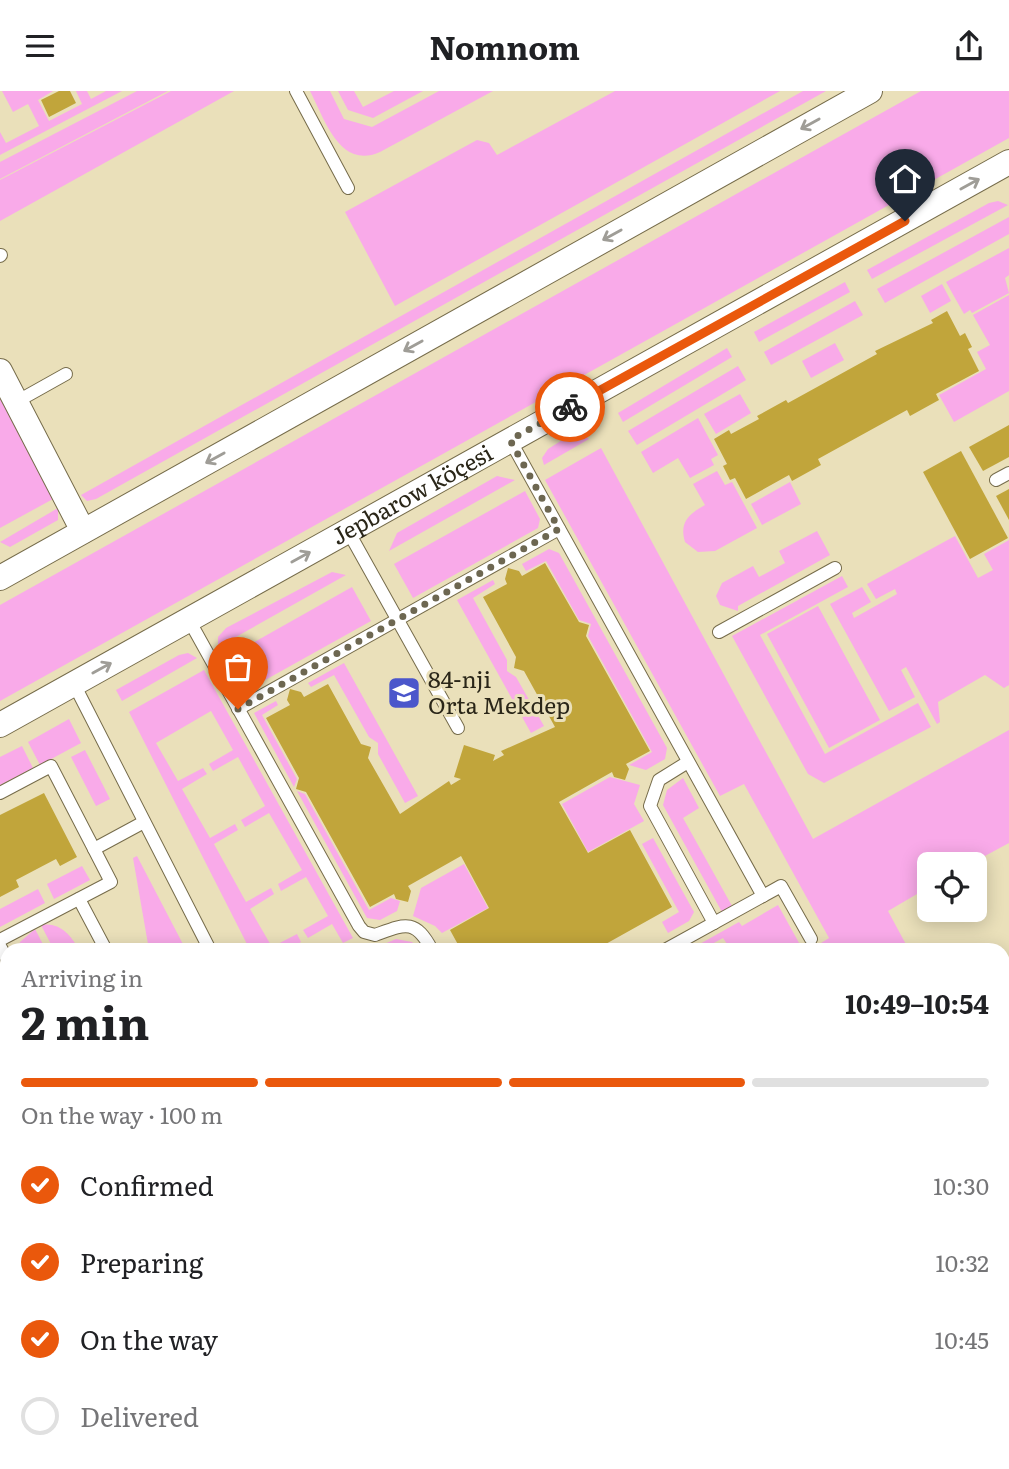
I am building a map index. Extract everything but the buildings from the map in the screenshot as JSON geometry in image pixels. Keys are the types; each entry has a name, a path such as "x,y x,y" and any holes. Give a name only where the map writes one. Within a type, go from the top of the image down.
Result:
{"street":[{"path":"1,573 83,531 863,93"},
{"name":"Jepbarow köçesi","path":"0,725 510,440 1007,170"},
{"path":"0,372 83,531"}],"lane":[{"path":"296,91 348,188"},
{"path":"16,402 66,374"},
{"path":"510,440 763,896"},
{"path":"996,480 1009,473"},
{"path":"238,709 559,529"},
{"path":"348,531 458,728"},
{"path":"719,632 835,568"},
{"path":"189,619 363,932 375,935 393,926 410,926 425,937 428,943"},
{"path":"74,684 206,943"},
{"path":"688,762 659,780 650,806 714,923"},
{"path":"0,793 51,767 111,882 0,940"},
{"path":"94,849 144,822"},
{"path":"678,943 781,886 811,939"},
{"path":"79,898 102,943"}],"shaded area":[{"path":"2,91 53,91 38,100 49,121 82,104 76,91 87,91 91,99 106,91 122,91 0,155 0,132 6,143 39,126 28,104 13,112"},
{"path":"137,91 168,91 0,179 0,162"},
{"path":"171,91 234,91 0,221 0,180"},
{"path":"310,91 330,91 344,119 372,127 439,91 493,91 380,152 366,156 354,154 336,139"},
{"path":"338,91 354,91 363,107 394,91 423,91 373,118 348,110"},
{"path":"615,91 780,91 395,306 345,212 477,140 489,143 497,155"},
{"path":"803,91 826,91 96,499 87,501 81,495"},
{"path":"921,91 1009,91 1009,138 0,701 0,605"},
{"path":"998,201 1008,205 872,279 867,270 989,203"},
{"path":"1009,217 1009,234 885,303 877,289"},
{"path":"1009,248 1009,275 1005,278 1009,293 972,313 970,310 964,314 946,282"},
{"path":"845,282 850,292 759,342 754,332"},
{"path":"942,284 951,301 930,313 921,296"},
{"path":"1009,295 1009,391 954,422 939,395 986,369 977,352 990,345 973,315"},
{"path":"855,301 863,315 771,365 764,352"},
{"path":"835,343 844,360 811,378 802,361"},
{"path":"727,348 732,357 623,422 618,413"},
{"path":"738,366 746,380 637,445 628,431"},
{"path":"740,394 751,413 716,434 704,414"},
{"path":"0,398 53,499 0,528"},
{"path":"698,418 718,455 711,459 714,465 690,478 678,458 653,473 641,452"},
{"path":"572,434 582,434 589,439 544,465 542,458 548,449"},
{"path":"601,448 813,839 1009,730 1009,843 987,855 987,852 917,852 917,894 888,911 905,943 821,943 829,938 744,784 720,796 545,480"},
{"path":"717,471 725,485 732,482 757,528 715,551 698,552 685,542 683,535 687,519 705,505 693,484"},
{"path":"497,476 515,480 389,551 397,533"},
{"path":"790,482 801,504 762,525 751,504"},
{"path":"525,491 540,519 538,528 413,598 394,564"},
{"path":"58,508 58,520 10,547 0,542"},
{"path":"817,531 830,555 738,606 738,611 720,605 716,596 722,583 753,566 759,577 785,563 779,551"},
{"path":"955,536 978,578 993,570 984,554 1009,540 1009,685 1004,688 985,675 938,702 940,722 937,724 906,667 901,670 915,697 889,711 830,604 862,587 871,602 852,613 854,618 897,594 895,589 876,599 867,584"},
{"path":"549,549 559,553 667,748 665,759 646,770 629,765 652,752 588,636 591,624 579,620 546,561 526,571 522,564"},
{"path":"332,572 346,575 218,647 218,637 226,628"},
{"path":"842,576 848,587 760,635 825,754 918,703 931,727 824,783 808,774 732,636"},
{"path":"493,580 495,584 473,598 507,660 507,671 516,677 544,726 531,733 457,600"},
{"path":"352,587 371,621 249,689 241,687 224,659"},
{"path":"818,606 880,720 829,748 767,634"},
{"path":"188,653 197,658 122,701 116,690 179,655"},
{"path":"344,663 418,796 405,803 378,754 378,743 369,737 334,675 311,687 308,683"},
{"path":"204,670 353,938 343,943 332,924 308,938 303,930 328,916 306,877 281,891 278,884 302,870 269,813 245,827 241,820 265,806 238,757 213,771 209,764 233,750 211,711 156,743 178,781 203,768 207,774 182,789 210,838 235,824 238,830 214,844 246,902 271,888 274,894 250,909 270,943 246,943 129,712"},
{"path":"276,701 278,705 262,715 297,779 294,787 254,713"},
{"path":"69,719 81,743 40,765 28,742"},
{"path":"22,746 33,768 0,785 0,757"},
{"path":"85,750 110,799 96,806 71,757"},
{"path":"610,777 640,785 634,804 644,821 588,852 562,804"},
{"path":"683,778 699,808 683,818 732,906 722,912 663,805 667,790"},
{"path":"297,791 305,794 369,910 391,898 400,901 397,911 380,920 367,918"},
{"path":"653,838 694,912 689,921 668,933 662,922 679,912 642,844"},
{"path":"137,856 182,943 148,943 133,858"},
{"path":"464,864 488,908 442,933 435,926 413,916 421,888"},
{"path":"82,866 90,880 54,899 47,884"},
{"path":"38,889 45,903 0,927 0,909"},
{"path":"778,905 799,943 726,943 723,938 714,943 702,943 739,922 742,926"},
{"path":"41,925 59,928 75,943 50,943"},
{"path":"35,929 42,943 20,943"},
{"path":"297,934 299,943 280,943"},
{"path":"396,939 413,943 387,943"}],"way so far":[{"path":"238,709 559,529 510,440 570,407"}],"place":[{"name":"84-nji Orta Mekdep","path":"404,693"}],"route":[{"path":"570,407 905,221"}]}
